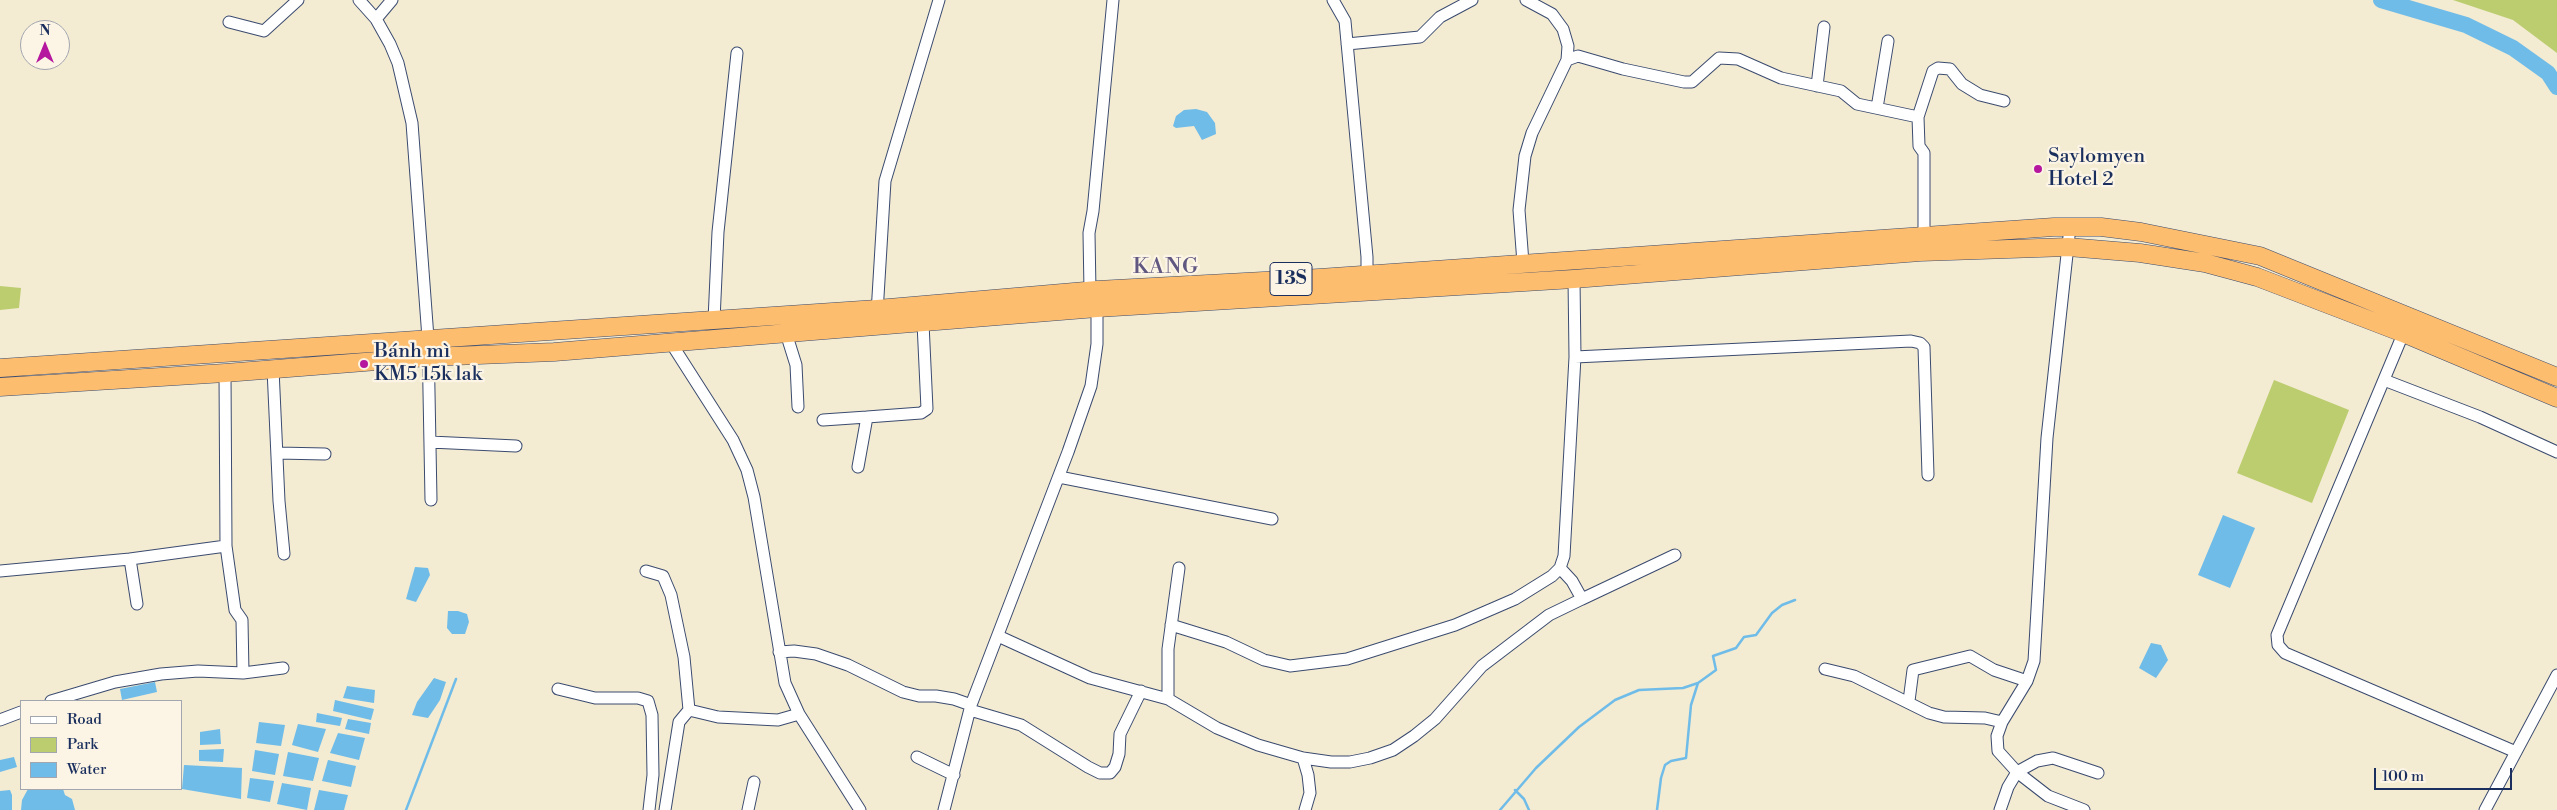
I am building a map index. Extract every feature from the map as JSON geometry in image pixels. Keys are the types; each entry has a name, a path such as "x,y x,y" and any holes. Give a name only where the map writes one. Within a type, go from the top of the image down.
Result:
{"highway":[{"name":"13S","path":"0,368 168,358 428,338 467,338 877,310 1094,291 1574,279 1818,251 1924,234 2101,227 2141,232 2260,256 2557,377"},
{"name":"13S","path":"0,387 876,328 1368,283 1522,262 1818,251 1920,252 2068,247 2140,253 2205,263 2257,277 2402,333 2557,398"},
{"path":"168,358 169,377"}],"street":[{"path":"229,22 264,31 298,0"},
{"path":"359,0 386,34 398,62 412,123 428,338 431,500"},
{"path":"376,19 392,0"},
{"path":"876,328 885,181 939,0"},
{"path":"944,810 971,707 1059,477 1091,386 1097,344 1097,308 1089,233 1093,211 1113,0"},
{"path":"1333,0 1345,21 1368,283"},
{"path":"1347,44 1420,37 1440,17 1472,0"},
{"path":"1522,262 1519,210 1525,156 1532,133 1567,60 1568,46 1563,29 1552,14 1532,1"},
{"path":"1817,86 1824,27"},
{"path":"1877,108 1888,41"},
{"path":"714,320 718,232 737,53"},
{"path":"1567,60 1578,56 1623,69 1692,82 1719,58 1726,57 1738,59 1781,78 1840,91 1857,104 1918,117"},
{"path":"1924,234 1924,153 1919,146 1918,117 1934,71 1938,68 1950,69 1962,84 1980,95 2004,101"},
{"path":"2070,227 2047,438 2034,660 2027,681 2002,722 1997,736 1998,751 2017,772 2048,796 2084,810"},
{"path":"1171,625 1226,642 1264,660 1290,666 1347,659 1454,625 1515,600 1539,586 1560,568 1564,556 1575,357 1574,279"},
{"path":"2410,318 2402,333 2277,635 2278,645 2285,653 2516,752"},
{"path":"823,420 921,413 927,409 924,323"},
{"path":"786,333 796,365 798,407"},
{"path":"1575,357 1911,341 1920,343 1924,347 1928,475"},
{"path":"671,343 733,440 747,470 754,497 785,683 798,714 860,810"},
{"path":"273,369 279,501 284,554"},
{"path":"225,373 226,546 235,610 242,620 243,673"},
{"path":"2384,380 2480,417 2557,452"},
{"path":"858,467 866,417"},
{"path":"430,442 516,446"},
{"path":"278,453 325,454"},
{"path":"1059,477 1272,519"},
{"path":"0,571 130,559 226,546"},
{"path":"998,636 1090,678 1168,699 1218,728 1258,745 1303,758 1331,762 1350,762 1370,758 1393,750 1435,719 1482,666 1549,615 1675,555"},
{"path":"130,559 137,604"},
{"path":"1168,699 1168,649 1179,568"},
{"path":"1560,568 1572,581 1582,599"},
{"path":"646,571 663,576 671,595 684,657 689,710 679,722 665,810"},
{"path":"779,652 794,651 816,654 848,665 903,692 919,696 954,699 1020,725 1100,773 1110,773 1115,767 1119,754 1120,734 1141,691"},
{"path":"1909,701 1913,670 1970,656 1994,670 2027,681"},
{"path":"54,700 115,682 161,674 198,671 243,673 283,668"},
{"path":"1825,669 1854,676 1909,701 1930,713 1944,717 1985,718 2002,722"},
{"path":"2485,810 2557,674"},
{"path":"558,689 595,698 638,698 648,701 652,715 653,775 649,810"},
{"path":"689,710 718,716 778,720 798,714"},
{"path":"0,720 20,712"},
{"path":"917,757 954,775"},
{"path":"1303,758 1308,775 1310,793 1305,810"},
{"path":"2000,810 2008,786 2017,772 2037,761 2052,758 2098,773"},
{"path":"748,810 754,782"}],"green space":[{"path":"2453,0 2557,0 2557,53 2513,20"},
{"path":"0,286 21,288 19,308 0,310"},
{"path":"2274,380 2349,410 2312,503 2237,473"}],"water":[{"path":"1196,109 1207,112 1215,123 1216,134 1202,140 1194,126 1176,128 1173,126 1176,116 1184,110"},
{"path":"2223,515 2255,528 2230,588 2198,575"},
{"path":"415,567 428,568 430,575 416,602 406,599"},
{"path":"448,611 458,611 467,614 469,622 465,634 452,634 447,628"},
{"path":"2151,643 2161,645 2168,660 2156,678 2139,668"},
{"path":"434,678 446,682 440,700 428,718 412,715 417,702"},
{"path":"155,682 157,692 122,700 120,689"},
{"path":"347,686 375,690 374,703 343,698"},
{"path":"335,700 374,709 371,720 333,711"},
{"path":"317,713 342,718 340,726 316,722"},
{"path":"348,719 371,723 369,734 345,729"},
{"path":"259,722 285,725 281,746 256,743"},
{"path":"298,724 326,729 318,752 292,745"},
{"path":"220,729 221,744 200,745 200,732"},
{"path":"338,733 365,738 359,760 330,753"},
{"path":"224,749 223,762 199,761 199,750"},
{"path":"255,750 279,754 275,775 252,771"},
{"path":"288,752 319,758 313,781 283,776"},
{"path":"14,757 17,767 0,772 0,760"},
{"path":"328,760 356,766 351,787 322,781"},
{"path":"184,765 242,768 241,799 182,789"},
{"path":"250,778 274,781 270,802 247,798"},
{"path":"282,783 311,788 307,810 277,804"},
{"path":"10,790 12,810 0,810 0,791"},
{"path":"27,790 63,790 65,795 72,799 75,810 21,810 22,800"},
{"path":"319,790 348,795 344,810 314,810"}],"waterway":[{"path":"2381,0 2466,25 2513,48 2548,73 2557,87"},
{"path":"1657,810 1661,778 1665,765 1671,761 1686,758 1691,705 1698,683 1716,670 1713,656 1736,648 1744,637 1756,635 1772,613 1782,605 1795,600"},
{"path":"406,810 456,679"},
{"path":"1500,810 1536,768 1579,727 1615,700 1639,690 1683,688 1698,683"},
{"path":"1515,790 1524,799 1529,810"}],"place":[{"name":"Saylomyen Hotel 2","path":"2038,169"},
{"name":"Bánh mì KM5 15k lak","path":"364,364"}],"district":[{"name":"KANG","path":"1166,268"}]}
